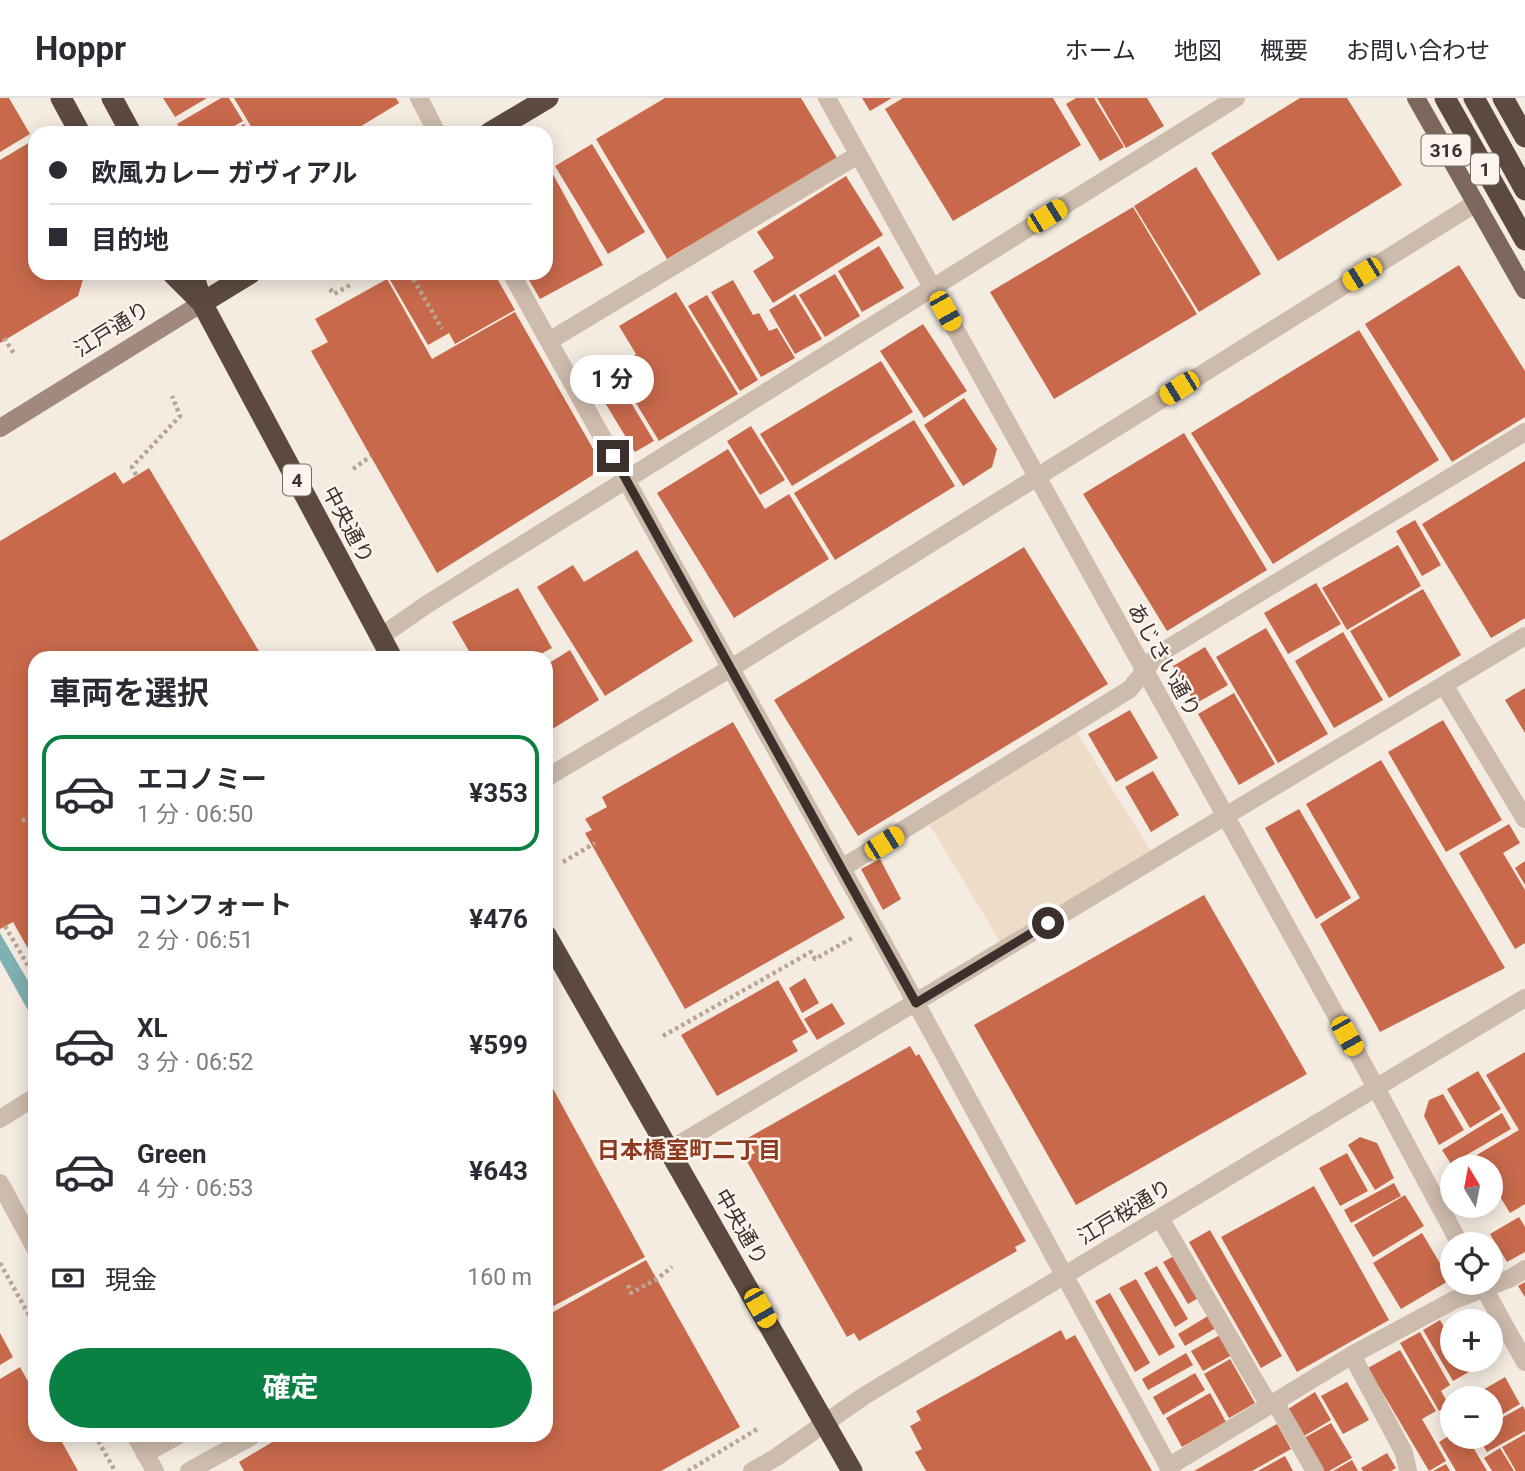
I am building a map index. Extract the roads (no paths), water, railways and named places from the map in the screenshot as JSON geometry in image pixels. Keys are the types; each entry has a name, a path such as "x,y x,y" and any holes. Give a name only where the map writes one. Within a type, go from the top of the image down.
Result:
{"highway":[{"path":"61,98 76,126"},
{"path":"112,98 127,126"},
{"path":"501,126 548,98"},
{"name":"1","path":"1446,98 1525,240"},
{"path":"1474,98 1524,189"},
{"path":"1503,98 1525,137"},
{"name":"中央通り","path":"179,280 202,303"},
{"name":"中央通り","path":"195,280 202,303 388,651"},
{"name":"江戸通り","path":"202,303 240,280"},
{"name":"中央通り","path":"553,947 852,1471"}],"main road":[{"name":"316","path":"1416,98 1525,290"},
{"name":"江戸通り","path":"0,428 202,303"}],"street":[{"path":"419,98 433,126"},
{"name":"あじさい通り","path":"827,98 1453,1232"},
{"path":"380,637 426,605 1236,98"},
{"path":"549,341 858,155"},
{"path":"553,774 730,668 1476,203"},
{"path":"515,280 874,926 1169,1469 1352,1355 1463,1295"},
{"path":"842,868 1130,689 1157,655 1525,432"},
{"path":"668,1151 1525,636"},
{"path":"1444,685 1525,819"},
{"name":"江戸桜通り","path":"752,1471 864,1396 1525,998"},
{"path":"0,1119 28,1101"},
{"path":"0,1183 28,1235"},
{"path":"1160,1217 1315,1471"},
{"path":"1503,1280 1525,1269"},
{"path":"1488,1295 1525,1362"},
{"path":"1352,1355 1404,1453 1409,1471"},
{"path":"139,1442 155,1471"},
{"path":"145,1454 166,1442"},
{"path":"189,1471 241,1442"}],"water":[{"path":"0,933 28,981 28,1010 0,960"}],"district":[{"name":"日本橋室町二丁目","path":"689,1150"}]}
